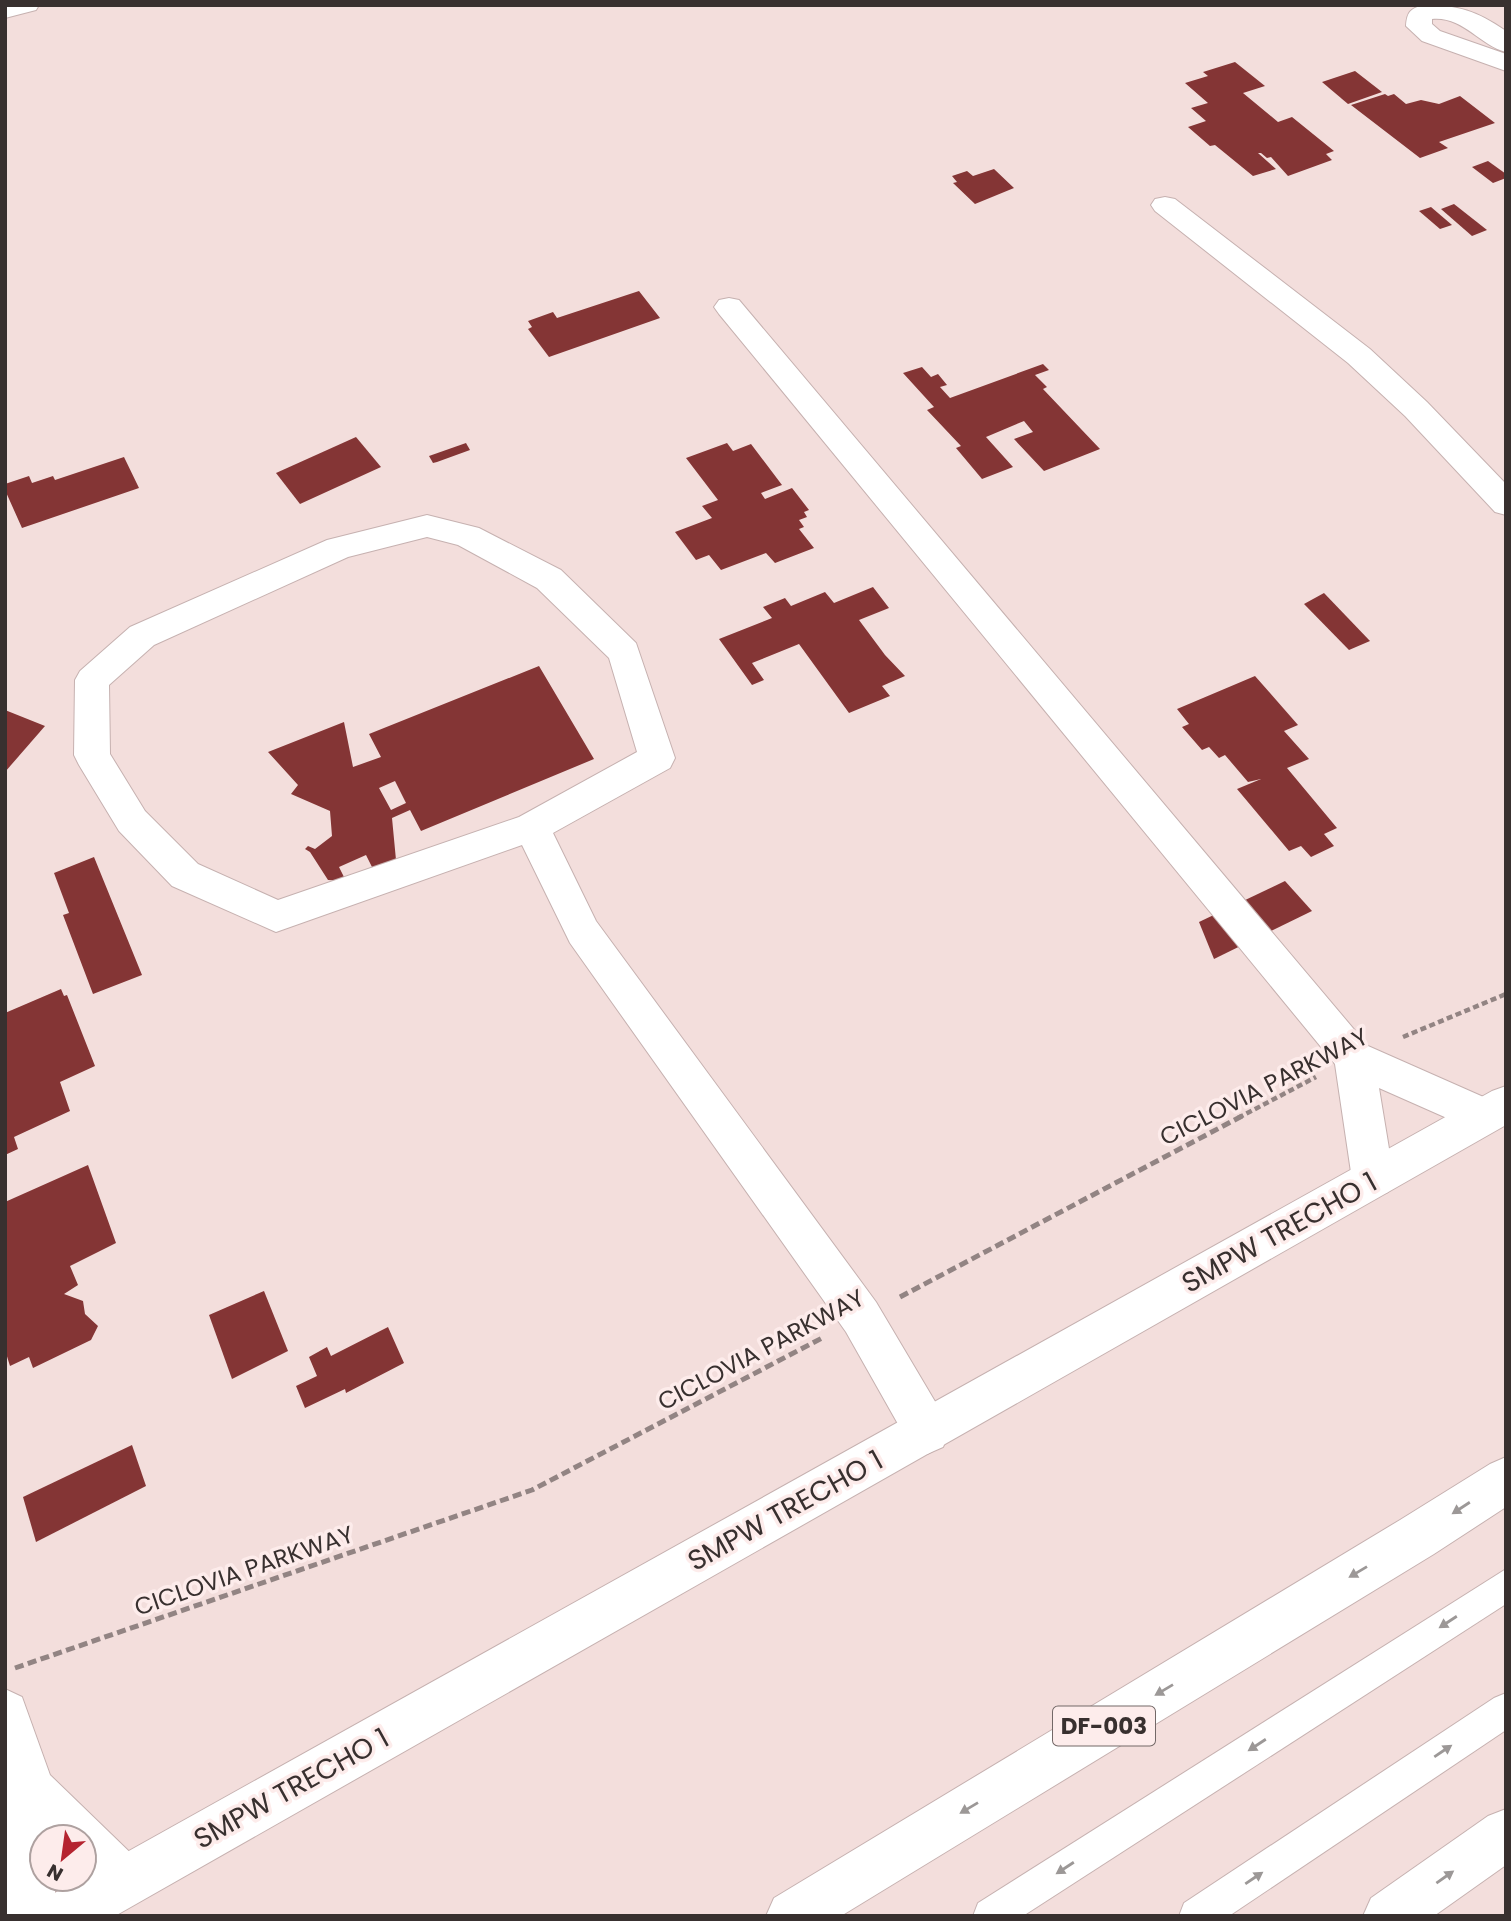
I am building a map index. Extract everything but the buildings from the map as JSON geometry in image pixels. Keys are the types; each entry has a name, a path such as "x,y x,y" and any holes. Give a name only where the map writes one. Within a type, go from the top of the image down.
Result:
{"main road":[{"path":"5,11 27,5"},
{"path":"1506,44 1455,12 1432,10 1419,15 1419,26 1432,36 1506,63"},
{"path":"1165,205 1210,243 1358,355 1422,413 1506,504"},
{"path":"729,307 1354,1058 1494,1110"},
{"path":"427,526 468,536 550,579 624,652 657,758 532,827 276,916 185,876 132,821 92,755 92,680 142,636 339,548 427,526"},
{"path":"532,827 583,932 861,1317 927,1431"},
{"path":"1354,1058 1373,1179"},
{"name":"SMPW TRECHO 1","path":"64,1916 1494,1110"},
{"name":"DF-003","path":"792,1916 1417,1537 1506,1479"},
{"path":"5,1714 30,1791 29,1916"},
{"path":"30,1791 63,1823"},
{"path":"1389,1916 1506,1834"},
{"path":"98,1857 124,1882"}],"lane":[{"path":"991,1916 1506,1586"},
{"path":"1198,1916 1506,1710"}],"path":[{"name":"CICLOVIA PARKWAY","path":"5,1671 532,1490 1354,1058 1506,994"}]}
